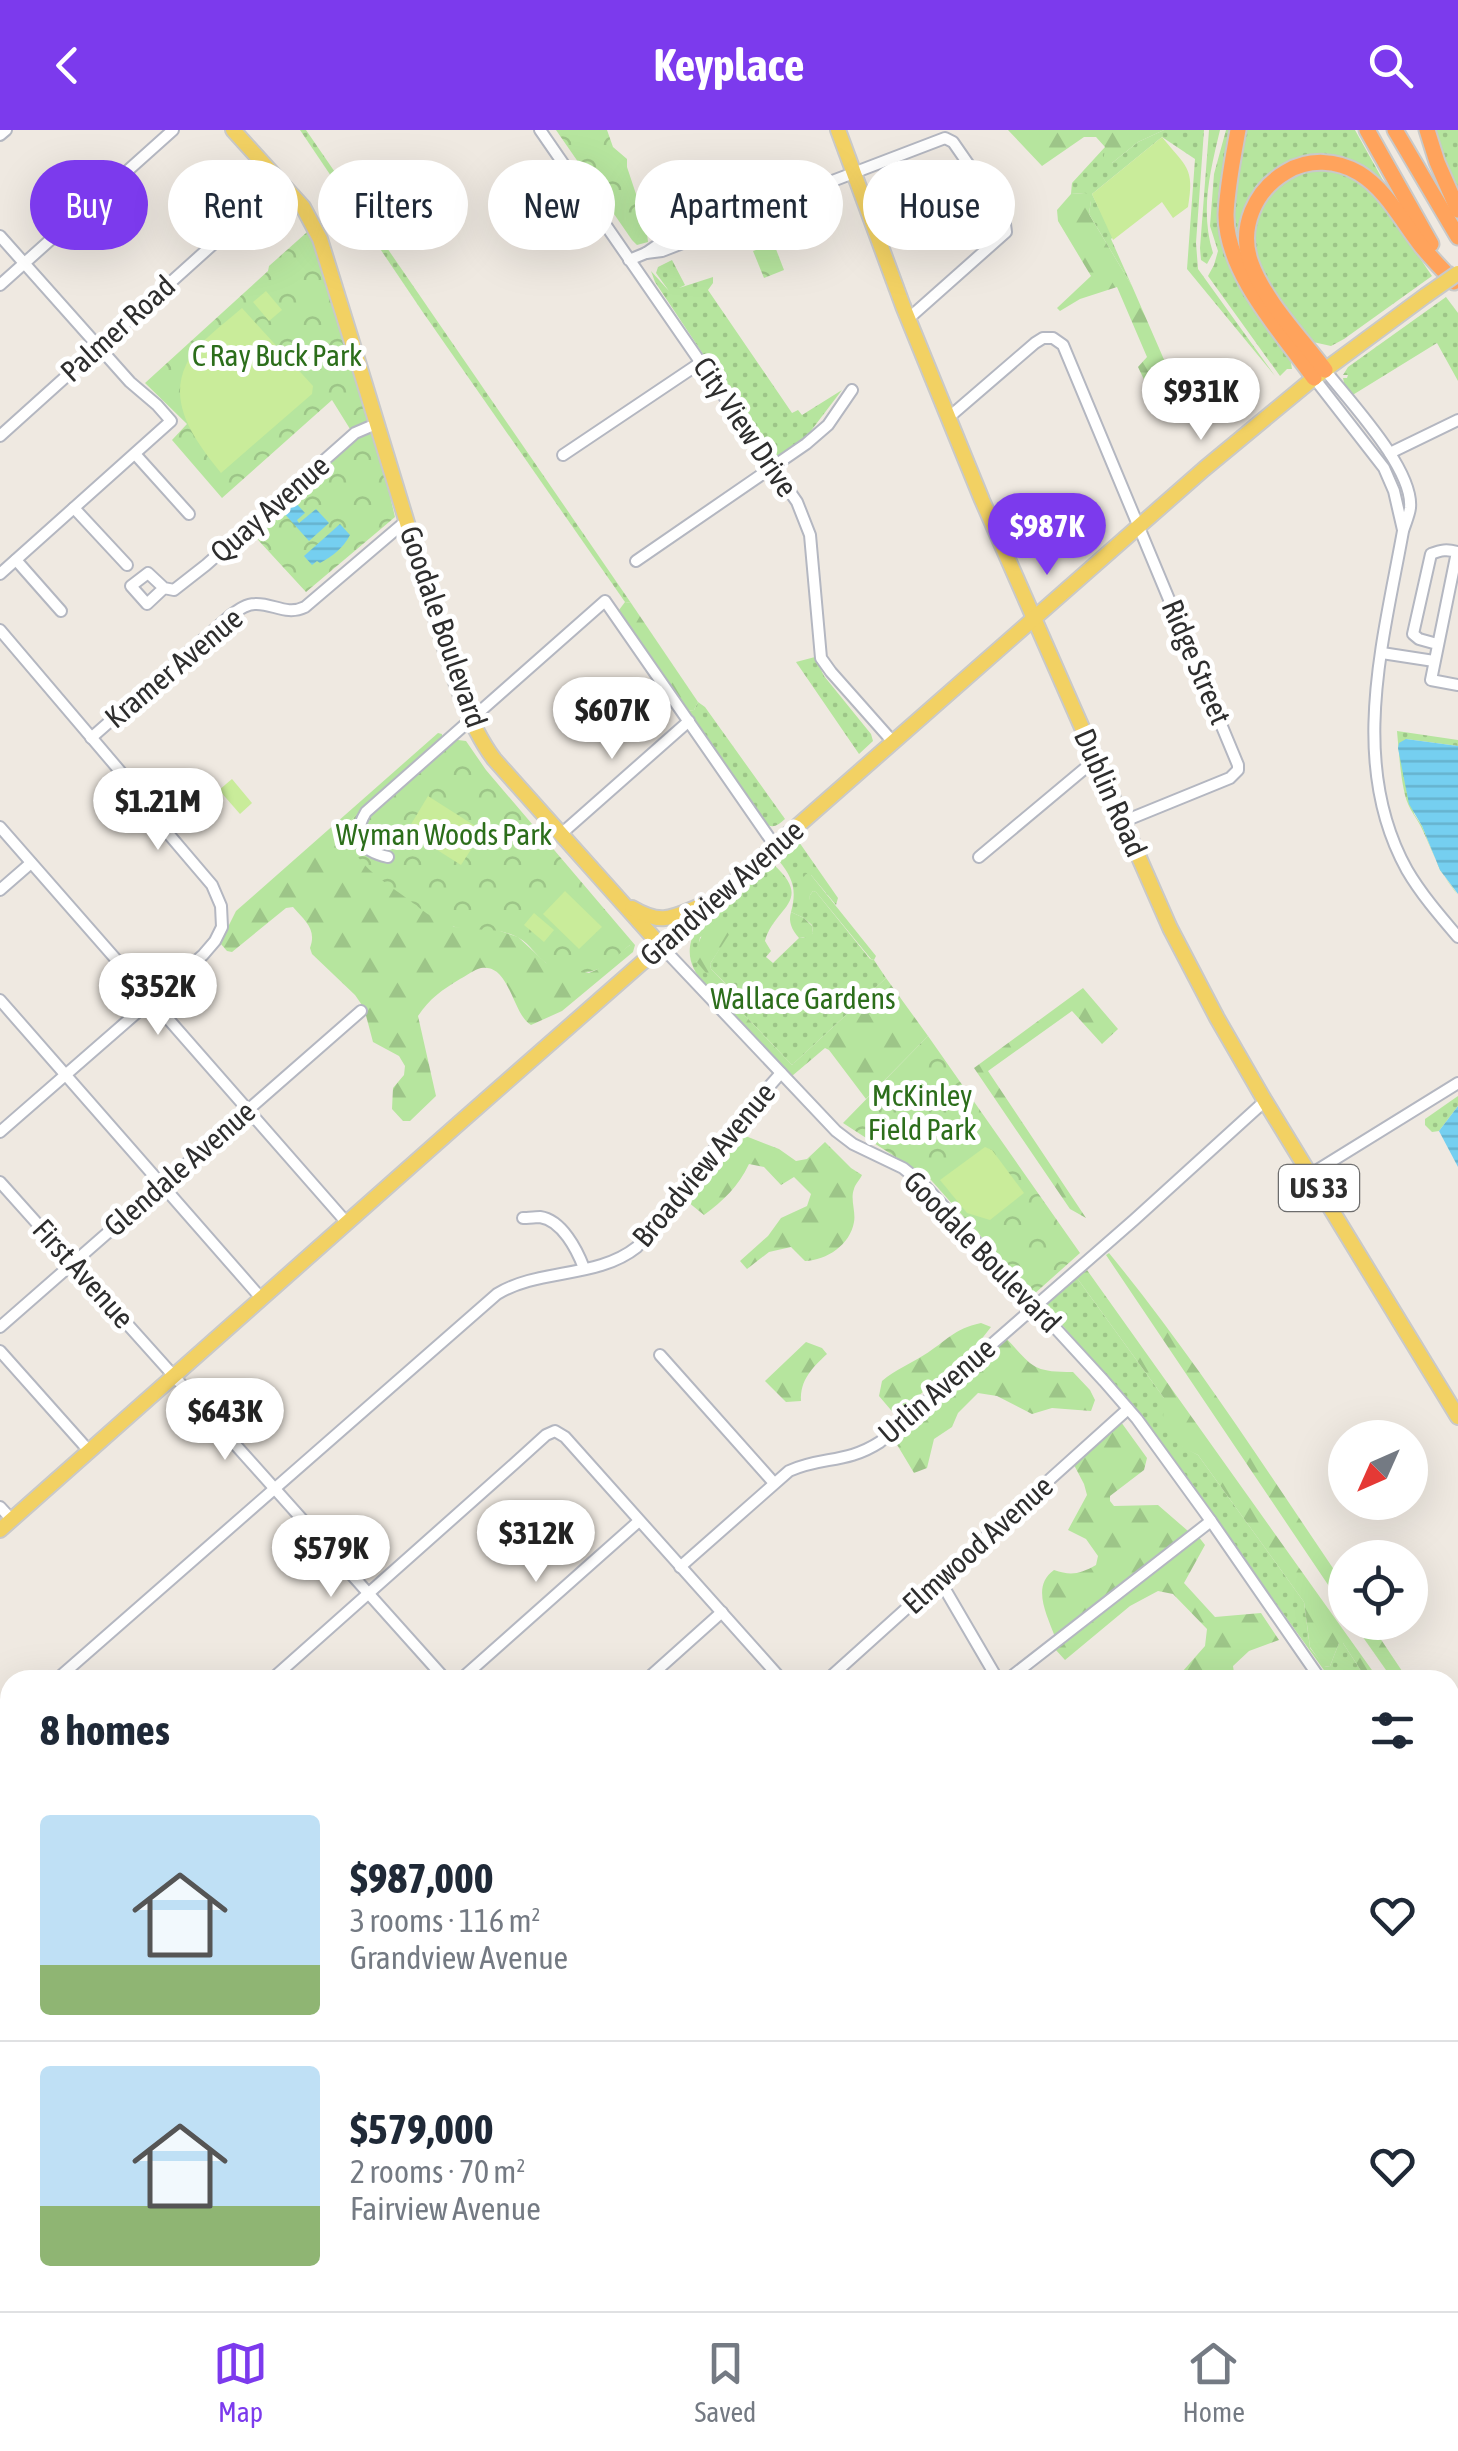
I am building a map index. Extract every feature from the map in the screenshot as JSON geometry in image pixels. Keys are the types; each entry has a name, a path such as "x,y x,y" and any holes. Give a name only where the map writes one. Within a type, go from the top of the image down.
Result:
{"highway":[{"path":"1238,130 1226,218 1237,266 1320,374"},
{"path":"1368,130 1457,281"},
{"path":"1395,130 1458,237"},
{"path":"1427,130 1458,210"},
{"path":"1320,374 1248,254 1250,216 1261,194 1280,175 1318,162 1343,165 1356,172 1378,188 1423,248 1457,281"}],"main road":[{"name":"Goodale Boulevard","path":"233,130 260,160"},
{"name":"Dublin Road","path":"838,130 948,418 1170,928 1265,1101 1458,1418"},
{"name":"Goodale Boulevard","path":"298,202 320,239 471,720 494,759 662,946"},
{"name":"Grandview Avenue","path":"6,1525 1244,435 1424,296 1457,281"},
{"path":"614,894 655,919 672,917 710,902"}],"street":[{"path":"0,135 6,130"},
{"path":"0,285 173,130"},
{"name":"City View Drive","path":"540,130 797,502 810,535 822,658 893,742"},
{"path":"629,260 659,244 692,235 754,207 767,206 948,138 1004,216 1006,232 908,320"},
{"path":"0,236 130,382 171,421 0,574"},
{"name":"Palmer Road","path":"0,436 206,250"},
{"name":"Ridge Street","path":"948,418 1043,338 1053,338 1063,345 1238,770 1230,778 1122,822"},
{"path":"562,455 700,363"},
{"path":"1320,374 1390,453 1407,486 1410,509 1376,690 1374,767 1396,848 1428,901 1458,938"},
{"path":"1320,374 1384,468 1403,531"},
{"path":"636,561 818,434 852,390"},
{"path":"1390,453 1458,420"},
{"name":"Quay Avenue","path":"164,588 174,590 196,573 355,433 376,424"},
{"path":"135,454 189,514"},
{"path":"74,508 127,565"},
{"name":"Kramer Avenue","path":"91,738 231,615 255,604 299,610 406,521"},
{"path":"1437,644 1414,634 1431,554 1450,550 1457,552 1431,680 1458,685"},
{"path":"16,560 61,611"},
{"path":"388,857 364,847 359,835 360,821 378,800 605,600 775,846"},
{"path":"0,630 212,884 223,917 212,946 0,1132"},
{"path":"1382,652 1434,661"},
{"path":"561,834 689,721"},
{"path":"978,857 1095,760"},
{"path":"0,827 347,1222"},
{"path":"0,890 31,863"},
{"name":"Goodale Boulevard","path":"662,946 844,1138 903,1168 924,1184 1035,1305 1128,1409 1314,1670"},
{"path":"0,1000 261,1298"},
{"name":"Glendale Avenue","path":"0,1327 361,1011"},
{"name":"Broadview Avenue","path":"67,1670 497,1294 512,1286 600,1265 623,1257 636,1247 710,1154 782,1074"},
{"path":"1310,1174 1458,1083"},
{"name":"Urlin Avenue","path":"680,1567 774,1483 800,1466 856,1456 880,1442 1265,1101"},
{"name":"First Avenue","path":"0,1182 437,1670"},
{"path":"523,1218 544,1217 551,1221 574,1246 584,1268"},
{"path":"0,1351 90,1452"},
{"path":"660,1355 774,1483"},
{"name":"Elmwood Avenue","path":"838,1670 1128,1409"},
{"path":"282,1670 554,1431 565,1437 773,1670"},
{"path":"0,1507 6,1525"},
{"path":"471,1670 639,1521"},
{"path":"1020,1670 1211,1521"},
{"path":"940,1579 992,1670"},
{"path":"657,1670 722,1612"}],"green space":[{"path":"300,130 306,130 327,160 320,160"},
{"path":"556,130 607,130 613,147 627,159 635,191 635,243 615,215 615,160 577,160"},
{"path":"1008,130 1164,130 1138,142 1112,163 1103,164 1105,147 1096,137 1084,137 1042,166"},
{"path":"1164,130 1204,130 1196,243 1198,269 1275,376 1187,269 1195,159 1162,137 1092,194 1132,286 1089,214 1091,200 1084,193 1071,194 1072,183 1105,147 1112,163 1138,142"},
{"path":"1209,130 1220,130 1208,192 1207,222 1213,253 1207,264 1201,260 1200,248"},
{"path":"1226,130 1232,130 1219,191 1220,239 1236,281 1290,357 1292,369 1280,376 1208,276 1218,251 1210,226 1214,174"},
{"path":"1242,130 1355,130 1384,182 1381,185 1336,159 1259,189 1248,265 1235,215"},
{"path":"1432,130 1458,130 1458,192"},
{"path":"1162,137 1187,168 1188,207 1173,218 1162,202 1113,240 1092,194"},
{"path":"1334,168 1365,185 1388,211 1432,276 1331,346 1313,342 1273,292 1253,252 1253,227 1268,193 1300,171"},
{"path":"1071,194 1092,194 1089,214 1132,286 1182,401 1167,410 1150,392 1138,367 1147,357 1117,287 1080,299 1060,311 1057,308 1091,276 1058,221 1057,210"},
{"name":"C Ray Buck Park","path":"315,225 318,250 323,250 359,366 395,517 306,592 249,530 355,437 332,400 222,498 172,440 187,424 145,383 287,250 298,250 298,240"},
{"path":"381,250 388,250 631,603 625,602"},
{"path":"776,250 784,270 764,278 753,251"},
{"path":"672,260 685,285 679,288 713,277 708,290 792,413 798,410 802,415 842,390 807,436 773,459 655,282 651,271 669,291 656,273 658,267"},
{"path":"266,291 282,310 269,321 253,302"},
{"path":"1446,297 1458,313 1458,381 1437,343 1351,396 1343,378 1347,378 1343,375 1348,367"},
{"path":"242,308 313,386 312,394 221,473 187,423 180,395 181,380 197,349"},
{"path":"625,602 631,603 698,702 694,710 686,711 619,610"},
{"path":"815,657 824,676 871,734 873,741 859,754 796,662"},
{"path":"698,702 785,819 780,823 764,823 686,711 694,710"},
{"path":"1397,731 1458,740 1458,746 1406,739 1414,814 1435,857 1406,800"},
{"path":"438,733 442,738 350,821 347,831 358,856 454,927 491,928 518,937 546,963 589,973 635,945 633,952 562,1011 531,1025 519,1011 505,981 491,969 476,970 442,991 418,1016 436,1096 410,1121 403,1121 392,1109 393,1088 404,1075 405,1066 399,1056 373,1042 364,1008 312,954 311,930 293,907 286,908 232,952 220,943 236,911"},
{"name":"Wyman Woods Park","path":"442,738 466,741 486,770 635,945 591,971 556,968 510,934 459,928 438,920 365,865 351,845 350,821"},
{"path":"232,779 252,803 240,814 219,790"},
{"path":"428,796 483,831 461,865 407,831"},
{"name":"Wallace Gardens","path":"799,842 838,898 836,905 811,875 809,900 816,892 886,978 792,1065 737,1007 731,1011 705,984 692,965 690,954 696,929 773,864 791,887 791,896 765,941 771,951 766,957 773,963 799,938 813,933 812,925 791,912 792,885 779,859","holes":["731,930 710,964 732,990 696,961 700,937"]},
{"path":"806,874 811,875 876,956 874,960 816,892 805,904 797,902 799,884"},
{"path":"565,891 602,927 579,949 543,914"},
{"path":"791,912 804,918 813,933 799,938 791,926"},
{"path":"534,913 554,930 544,942 524,925"},
{"path":"720,920 727,921 732,930 710,964 737,996 735,1001 728,999 696,961 702,936"},
{"path":"886,978 928,1036 866,1099 825,1048 792,1076 731,1011 736,1006 792,1065"},
{"path":"1083,988 1118,1029 1102,1044 1072,1011 988,1071 1086,1218 1070,1209 974,1068"},
{"name":"McKinley Field Park","path":"928,1036 1080,1253 1033,1295 931,1180 843,1123"},
{"path":"1458,1096 1458,1106 1439,1131 1432,1132 1425,1119"},
{"path":"743,1135 779,1149 796,1161 807,1159 825,1142 862,1175 853,1193 852,1230 836,1250 805,1261 791,1247 769,1252 747,1269 740,1261 768,1236 781,1218 807,1206 811,1194 794,1177 781,1185 764,1167 749,1164 730,1192 704,1215 688,1202"},
{"path":"985,1147 992,1150 1024,1193 990,1220 967,1213 940,1180"},
{"path":"1109,1253 1141,1293 1260,1459 1328,1561 1328,1585 1106,1255"},
{"path":"1087,1270 1328,1608 1328,1640 1351,1640 1372,1670 1361,1670 1343,1643 1339,1643 1330,1666 1324,1667 1310,1647 1304,1602 1198,1455 1183,1448 1163,1420 1164,1398 1077,1278"},
{"path":"1077,1278 1164,1398 1165,1409 1183,1447 1198,1455 1304,1602 1310,1648 1325,1667 1330,1666 1339,1643 1343,1643 1361,1670 1324,1670 1142,1417 1046,1305"},
{"path":"981,1323 991,1327 980,1341 896,1416 879,1396 882,1381 957,1332"},
{"path":"1006,1338 1034,1366 1073,1372 1095,1400 1091,1411 1052,1408 1032,1414 997,1396 978,1393 958,1413 952,1427 934,1439 927,1468 914,1473 893,1438"},
{"path":"806,1342 827,1354 805,1381 801,1401 786,1402 765,1381"},
{"path":"1121,1422 1147,1458 1144,1470 1110,1496 1110,1501 1114,1506 1158,1505 1188,1531 1055,1637 1045,1610 1043,1584 1054,1570 1085,1570 1096,1565 1098,1556 1086,1539 1068,1530 1087,1495 1074,1465"},
{"path":"1198,1536 1205,1545 1184,1583 1215,1617 1261,1613 1279,1640 1249,1651 1234,1670 1184,1670 1205,1646 1207,1629 1173,1594 1158,1591 1130,1606 1065,1660 1055,1649"},
{"path":"1365,1640 1381,1640 1401,1670 1386,1670"}],"water":[{"path":"295,502 305,513 297,520 299,523 316,509 329,523 309,541 283,512"},
{"path":"340,524 350,535 347,540 329,558 312,565 304,556"},
{"path":"1406,739 1458,746 1458,894 1440,870 1409,804 1398,748"},
{"path":"1458,1106 1458,1167 1439,1131"}]}
